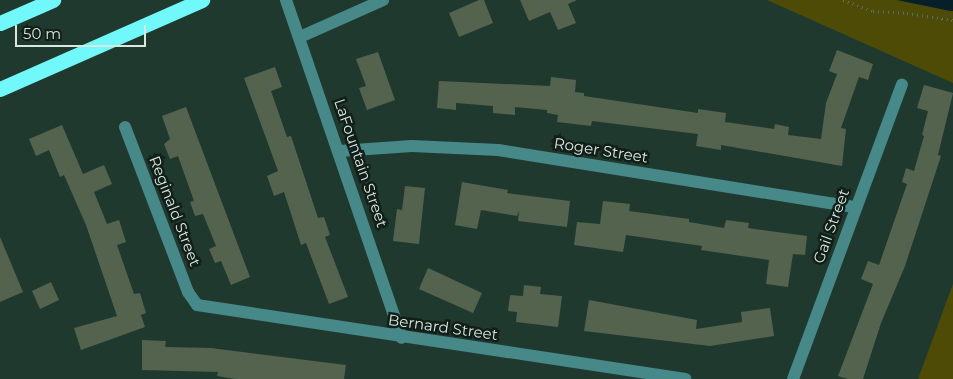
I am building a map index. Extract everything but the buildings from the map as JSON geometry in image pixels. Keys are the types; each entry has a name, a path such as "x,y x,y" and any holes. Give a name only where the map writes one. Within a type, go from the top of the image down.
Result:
{"highway":[{"path":"0,23 53,0"},
{"path":"0,89 202,0"}],"street":[{"name":"LaFountain Street","path":"286,0 340,151 402,338"},
{"path":"300,38 383,0"},
{"name":"Gail Street","path":"793,379 855,207 902,85"},
{"name":"Reginald Street","path":"125,127 188,292 197,305"},
{"name":"Roger Street","path":"340,151 412,146 498,150 855,207"},
{"name":"Bernard Street","path":"197,305 402,338 685,379"}],"path":[{"path":"844,0 873,11 908,13 953,20"}],"shaded area":[{"path":"767,0 953,0 953,83"},
{"path":"953,284 953,379 918,379"}],"water":[{"path":"897,0 953,0 953,11 950,11"}]}
